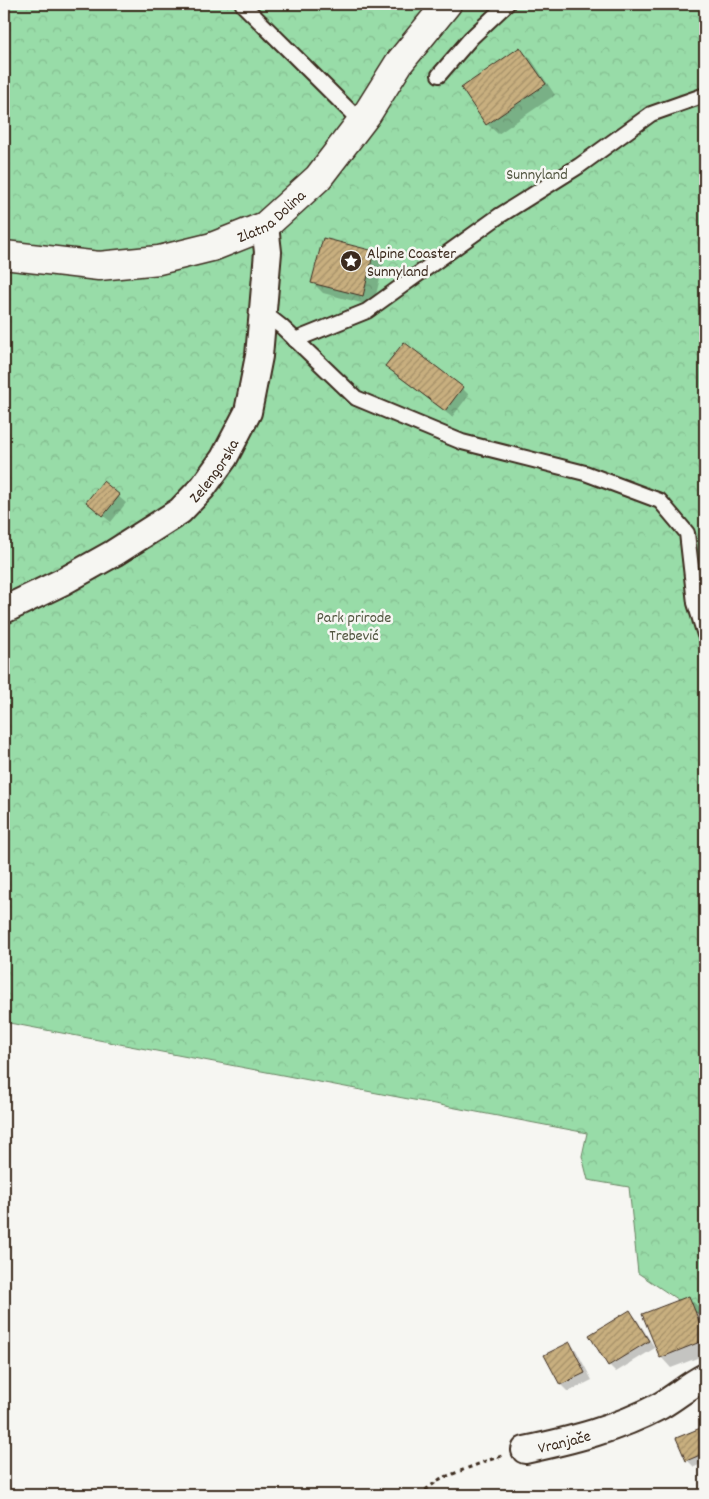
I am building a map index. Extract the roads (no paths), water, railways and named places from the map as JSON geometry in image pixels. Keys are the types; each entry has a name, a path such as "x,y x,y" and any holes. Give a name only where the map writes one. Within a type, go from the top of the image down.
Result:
{"main road":[{"name":"Zlatna Dolina","path":"4,255 98,266 159,260 212,248 265,226 318,178 361,122 400,63 447,4"}],"street":[{"name":"Zelengorska","path":"4,610 64,581 114,553 180,511 202,488 224,458 248,412 259,356 268,252 265,226"},
{"name":"Vranjače","path":"525,1450 606,1430 660,1406 705,1377"}],"lane":[{"path":"439,75 471,38 507,4"},
{"path":"244,5 361,122"},
{"path":"295,340 367,311 499,216 578,166 652,114 705,95"},
{"path":"263,312 356,398 462,442 585,473 660,501 687,533 696,603 705,635"}],"place":[{"name":"Alpine Coaster Sunnyland","path":"351,261"}],"park label":[{"name":"Sunnyland","path":"537,173"},
{"name":"Park prirode Trebević","path":"354,625"}]}
